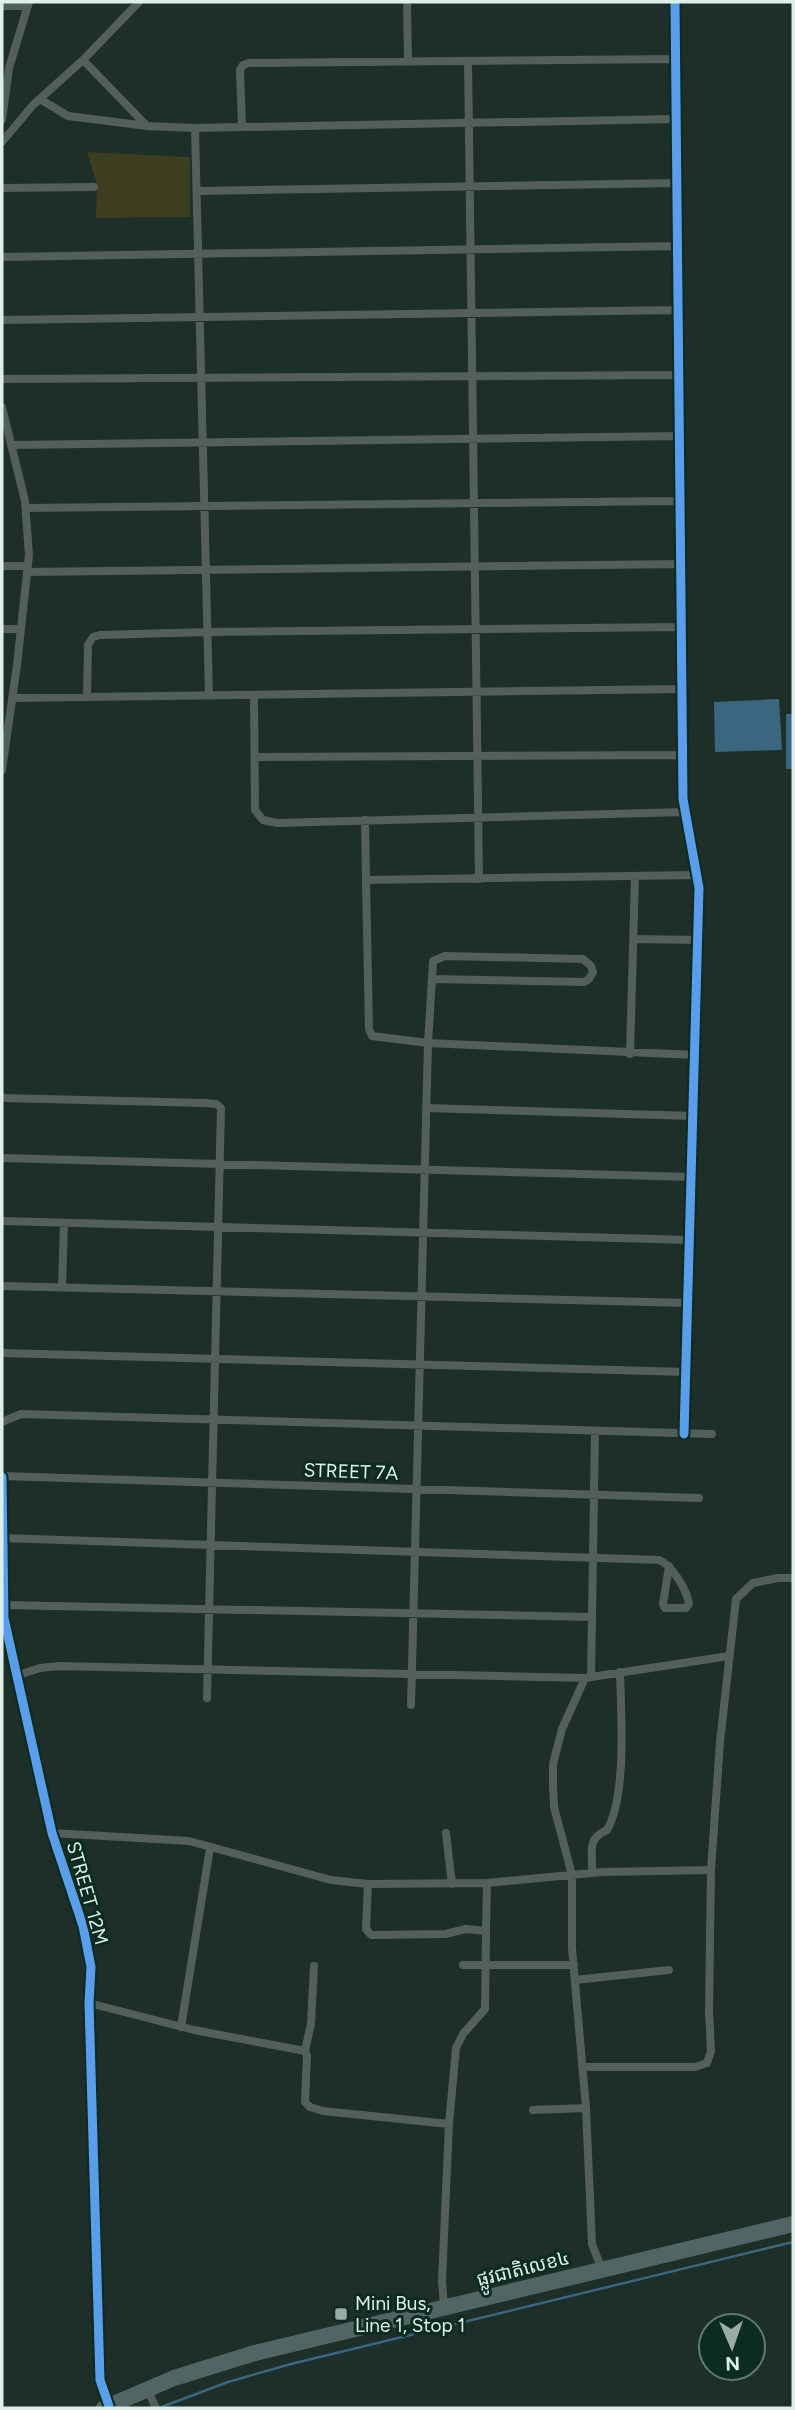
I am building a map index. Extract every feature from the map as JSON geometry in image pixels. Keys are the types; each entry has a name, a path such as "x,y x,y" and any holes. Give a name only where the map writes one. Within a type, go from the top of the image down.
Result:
{"highway":[{"name":"ផ្លូវជាតិលេខ៤","path":"107,2407 152,2400 174,2378 255,2353 443,2303 602,2270 793,2224"}],"street":[{"path":"2,142 40,99 83,60 137,2"},
{"path":"407,2 408,61"},
{"path":"675,2 683,799 699,887 684,1434"},
{"path":"2,6 28,4 6,68 2,120"},
{"path":"242,126 240,70 250,62 676,59"},
{"path":"83,60 147,126"},
{"path":"468,61 478,879"},
{"path":"40,99 68,116 147,126 195,128 676,119"},
{"path":"195,128 209,696"},
{"path":"197,191 677,183"},
{"path":"2,188 94,187"},
{"path":"2,257 678,246"},
{"path":"2,320 678,310"},
{"path":"2,379 679,375"},
{"path":"2,407 29,528 21,629 2,770"},
{"path":"11,445 679,436"},
{"path":"26,508 680,501"},
{"path":"2,566 27,569 206,570 681,564"},
{"path":"87,697 88,645 93,637 100,635 681,627"},
{"path":"2,629 21,629"},
{"path":"12,698 682,689"},
{"path":"254,696 255,810 263,820 277,823 685,812"},
{"path":"256,757 683,755"},
{"path":"365,820 369,1029 372,1036 428,1043 695,1055"},
{"path":"366,880 697,875"},
{"path":"631,1054 635,877"},
{"path":"634,940 698,940"},
{"path":"411,1705 424,1170 428,1043 433,961 444,956 466,954 583,959 593,972 590,979 584,982 432,979"},
{"path":"2,1098 216,1104 221,1108 208,1698"},
{"path":"426,1108 693,1116"},
{"path":"2,1158 691,1177"},
{"path":"2,1221 690,1240"},
{"path":"62,1287 64,1223"},
{"path":"2,1286 688,1303"},
{"path":"2,1353 686,1372"},
{"path":"2,1422 21,1414 712,1434"},
{"path":"595,1432 592,1618 588,1677 562,1729 553,1764 554,1807 572,1875 573,1965 586,2108 592,2244 602,2270"},
{"name":"STREET 7A","path":"2,1477 699,1498"},
{"name":"STREET 12M","path":"2,1477 4,1618 52,1833 83,1926 91,1967 89,2003 100,2380 107,2407"},
{"path":"4,1538 659,1560 669,1566 688,1598 686,1608 670,1609 663,1604 669,1566"},
{"path":"582,2067 695,2067 707,2063 711,2051 711,1870 720,1742 736,1600 753,1583 793,1578"},
{"path":"4,1605 592,1618"},
{"path":"18,1675 40,1668 59,1666 588,1677 729,1656"},
{"path":"592,1873 592,1841 595,1836 607,1830 616,1807 622,1741 620,1672"},
{"path":"52,1833 189,1841 331,1880 368,1884 487,1883 592,1873 711,1870"},
{"path":"446,1833 452,1884"},
{"path":"181,2027 210,1848"},
{"path":"443,2303 449,2124 456,2048 463,2034 485,2009 487,1883"},
{"path":"368,1884 366,1929 371,1935 445,1934 466,1929 486,1931"},
{"path":"463,1965 573,1965"},
{"path":"314,1966 311,2024 305,2051 305,2102 310,2107 323,2111 449,2124"},
{"path":"575,1980 669,1970"},
{"path":"89,2003 181,2027 305,2051"},
{"path":"533,2110 586,2108"}],"green space":[{"path":"87,152 190,157 190,217 96,218 97,184"}],"water":[{"path":"779,699 782,750 715,752 714,702"},
{"path":"786,714 793,714 793,769 786,769"}],"waterway":[{"path":"159,2408 228,2382 291,2364 793,2242"}],"cycle path":[{"path":"675,2 683,799 699,888 684,1434"},
{"path":"2,1477 4,1618 52,1833 83,1926 91,1967 89,2003 100,2380 109,2406"}],"place":[{"name":"Mini Bus, Line 1, Stop 1","path":"341,2314"}]}
